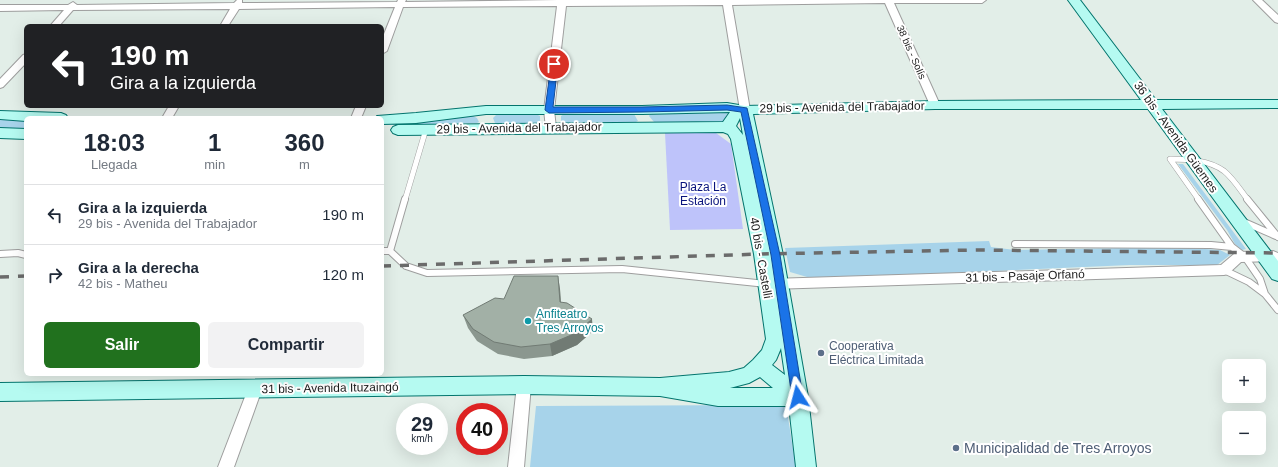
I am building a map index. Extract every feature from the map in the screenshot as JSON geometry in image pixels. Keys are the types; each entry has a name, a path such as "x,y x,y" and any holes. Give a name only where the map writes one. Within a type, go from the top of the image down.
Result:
{"street":[{"path":"56,24 78,0"},
{"path":"0,8 71,8 238,3 982,0"},
{"name":"36 bis - Avenida Güemes","path":"1074,0 1237,219 1274,256 1278,274"},
{"path":"1257,0 1278,20"},
{"name":"40 bis - Castelli","path":"727,1 760,215 773,284 798,397 806,467"},
{"name":"38 bis - Solís","path":"889,1 935,105"},
{"path":"384,46 401,2"},
{"path":"550,128 549,110 561,2"},
{"path":"225,24 238,3"},
{"path":"0,85 24,59"},
{"name":"29 bis - Avenida del Trabajador","path":"384,119 416,118 486,110 642,110 727,107 744,110 935,105 1278,104"},
{"path":"486,110 487,129"},
{"path":"642,110 646,127"},
{"path":"728,128 733,116 744,110"},
{"path":"0,115 24,116"},
{"name":"29 bis - Avenida del Trabajador","path":"384,130 646,127 728,128"},
{"name":"40 bis - Castelli","path":"728,128 733,131 738,138 760,215"},
{"path":"0,133 24,134"},
{"path":"1224,270 1238,257 1274,256"},
{"name":"31 bis - Pasaje Orfanó","path":"773,284 1224,270"},
{"name":"40 bis - Castelli","path":"760,366 770,354 775,339 773,284"},
{"path":"760,366 798,397"},
{"name":"31 bis - Avenida Ituzaingó","path":"0,392 524,385 660,387 730,380 750,375 760,366"},
{"path":"516,467 524,385"},
{"name":"31 bis - Avenida Ituzaingó","path":"660,387 718,397 798,397"},
{"path":"226,467 255,389"}],"lane":[{"path":"390,251 426,129"},
{"path":"1265,294 1260,279 1245,257 1232,247 1170,159 1191,158 1217,167 1225,172 1278,237"},
{"path":"1237,219 1278,237"},
{"path":"1015,244 1211,245 1232,247"},
{"path":"384,251 390,251 401,264 415,271 427,273 622,270 773,284"},
{"path":"0,254 18,253 24,254"},
{"path":"1224,270 1249,282 1265,294 1278,310"}],"shaded area":[{"path":"728,112 724,122 654,122 649,116 651,113"},
{"path":"564,114 634,114 638,121 563,123 561,122 561,116"},
{"path":"471,115 477,118 479,122 384,125 384,123"},
{"path":"496,115 538,115 540,116 540,121 538,123 497,124 493,118"},
{"path":"0,119 24,119 24,129 0,128"},
{"path":"1178,164 1183,164 1246,249 1242,250 1235,244 1227,230"},
{"path":"989,241 991,247 1015,250 1175,247 1220,250 1230,255 1217,265 1130,265 814,279 790,272 785,248"},
{"path":"786,405 796,467 530,467 536,406"}],"green space":[{"name":"Plaza La Estación","path":"665,133 716,133 731,144 743,229 670,230"}],"building":[{"name":"Anfiteatro Tres Arroyos","path":"514,276 558,276 560,302 567,303 592,319 576,333 550,344 521,347 494,342 473,329 463,315 495,298 504,299"}],"railway":[{"path":"384,266 762,254 978,250 1278,253"},
{"path":"0,277 24,276"}],"place":[{"name":"Anfiteatro Tres Arroyos","path":"528,321"},
{"name":"Cooperativa Eléctrica Limitada","path":"821,353"},
{"name":"Municipalidad de Tres Arroyos","path":"956,448"}],"route":[{"path":"554,64 549,110 642,110 727,107 744,110 747,118 775,255 798,397"}]}
